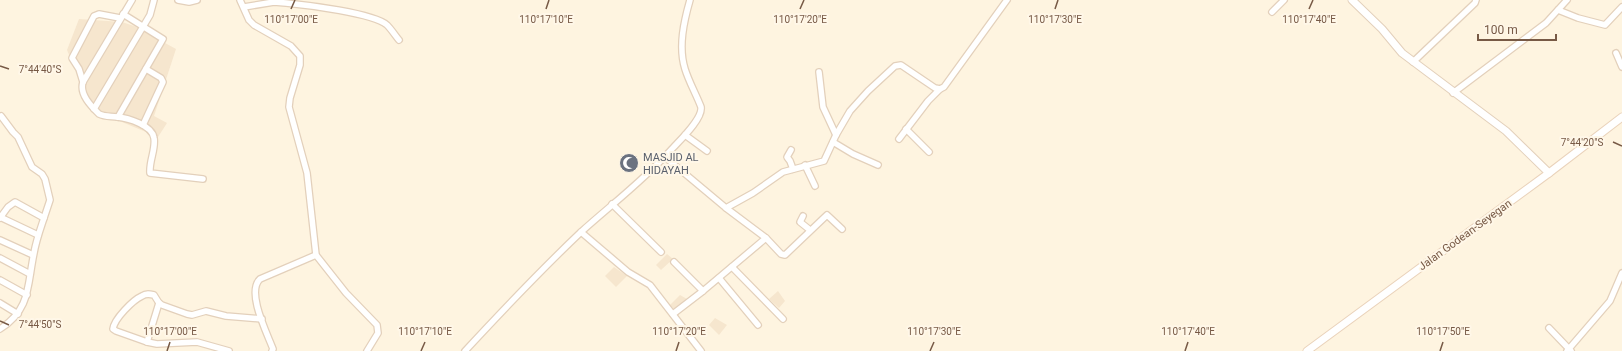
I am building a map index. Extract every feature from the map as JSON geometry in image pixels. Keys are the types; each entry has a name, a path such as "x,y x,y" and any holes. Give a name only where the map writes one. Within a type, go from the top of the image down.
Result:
{"main road":[{"path":"1357,2 1402,53 1453,93 1506,131 1549,173"},
{"name":"Jalan Godean-Seyegan","path":"1307,351 1549,173 1622,117"}],"street":[{"path":"132,0 83,82 83,95 94,109 102,116 118,116 143,125 149,129 154,137 150,172 154,174 203,179"},
{"path":"94,109 150,16 154,0"},
{"path":"178,0 189,2 197,0"},
{"path":"240,0 249,20 254,25 292,46 300,56 300,65 290,98 289,107 307,173 316,255 343,288 377,325 378,333 367,351"},
{"path":"465,351 534,277 581,232 665,157 698,118 701,110 685,70 683,56 683,34 690,0"},
{"path":"900,139 928,101 946,84 1007,0"},
{"path":"1272,12 1284,0"},
{"path":"1413,62 1475,3 1476,0"},
{"path":"1453,93 1546,23 1567,0"},
{"path":"244,7 274,2 356,14 377,20 386,25 399,40"},
{"path":"1558,10 1606,25 1622,7"},
{"path":"83,82 79,69 72,59 94,16 99,14 122,16 144,26 163,39 118,116"},
{"path":"1616,53 1622,67"},
{"path":"726,208 753,193 778,174 805,165 824,161 850,110 896,65 901,65 930,86 940,89"},
{"path":"143,125 163,82 161,78 146,69"},
{"path":"819,72 823,107 836,135"},
{"path":"1,116 12,132 18,137 32,167 42,174 45,179 50,200 33,255 27,295 18,314 1,328"},
{"path":"906,130 929,152"},
{"path":"685,135 707,151"},
{"path":"833,142 853,154 878,165"},
{"path":"791,150 787,158 793,169"},
{"path":"665,157 726,208 766,238 781,254 785,255 827,215 842,229"},
{"path":"805,165 815,186"},
{"path":"38,236 0,217 8,207 15,202 44,218"},
{"path":"612,204 661,252"},
{"path":"803,216 800,222 810,230"},
{"path":"581,232 628,272 650,285 701,351"},
{"path":"673,314 719,278 766,238"},
{"path":"0,240 33,255"},
{"path":"273,350 255,301 256,282 316,255"},
{"path":"1,260 30,274"},
{"path":"674,262 703,291"},
{"path":"732,267 783,319"},
{"path":"1549,328 1569,350 1610,301 1622,274"},
{"path":"719,278 758,325"},
{"path":"0,280 27,295"},
{"path":"229,351 197,342 166,344 147,342 116,331 114,326 124,312 142,295 149,294 154,295 159,303 187,314 206,311 226,316 262,319"},
{"path":"0,303 18,314"},
{"path":"147,342 159,303"}],"shaded area":[{"path":"79,19 122,22 134,26 176,49 154,116 167,123 158,137 105,115 90,104 67,50"},
{"path":"667,254 673,259 661,270 656,265"},
{"path":"614,267 627,276 616,287 605,276"},
{"path":"778,291 785,301 779,308 769,299"},
{"path":"680,295 687,299 675,310 670,305"},
{"path":"715,318 727,325 719,335 709,325"}],"place":[{"name":"MASJID AL HIDAYAH","path":"629,163"}]}
